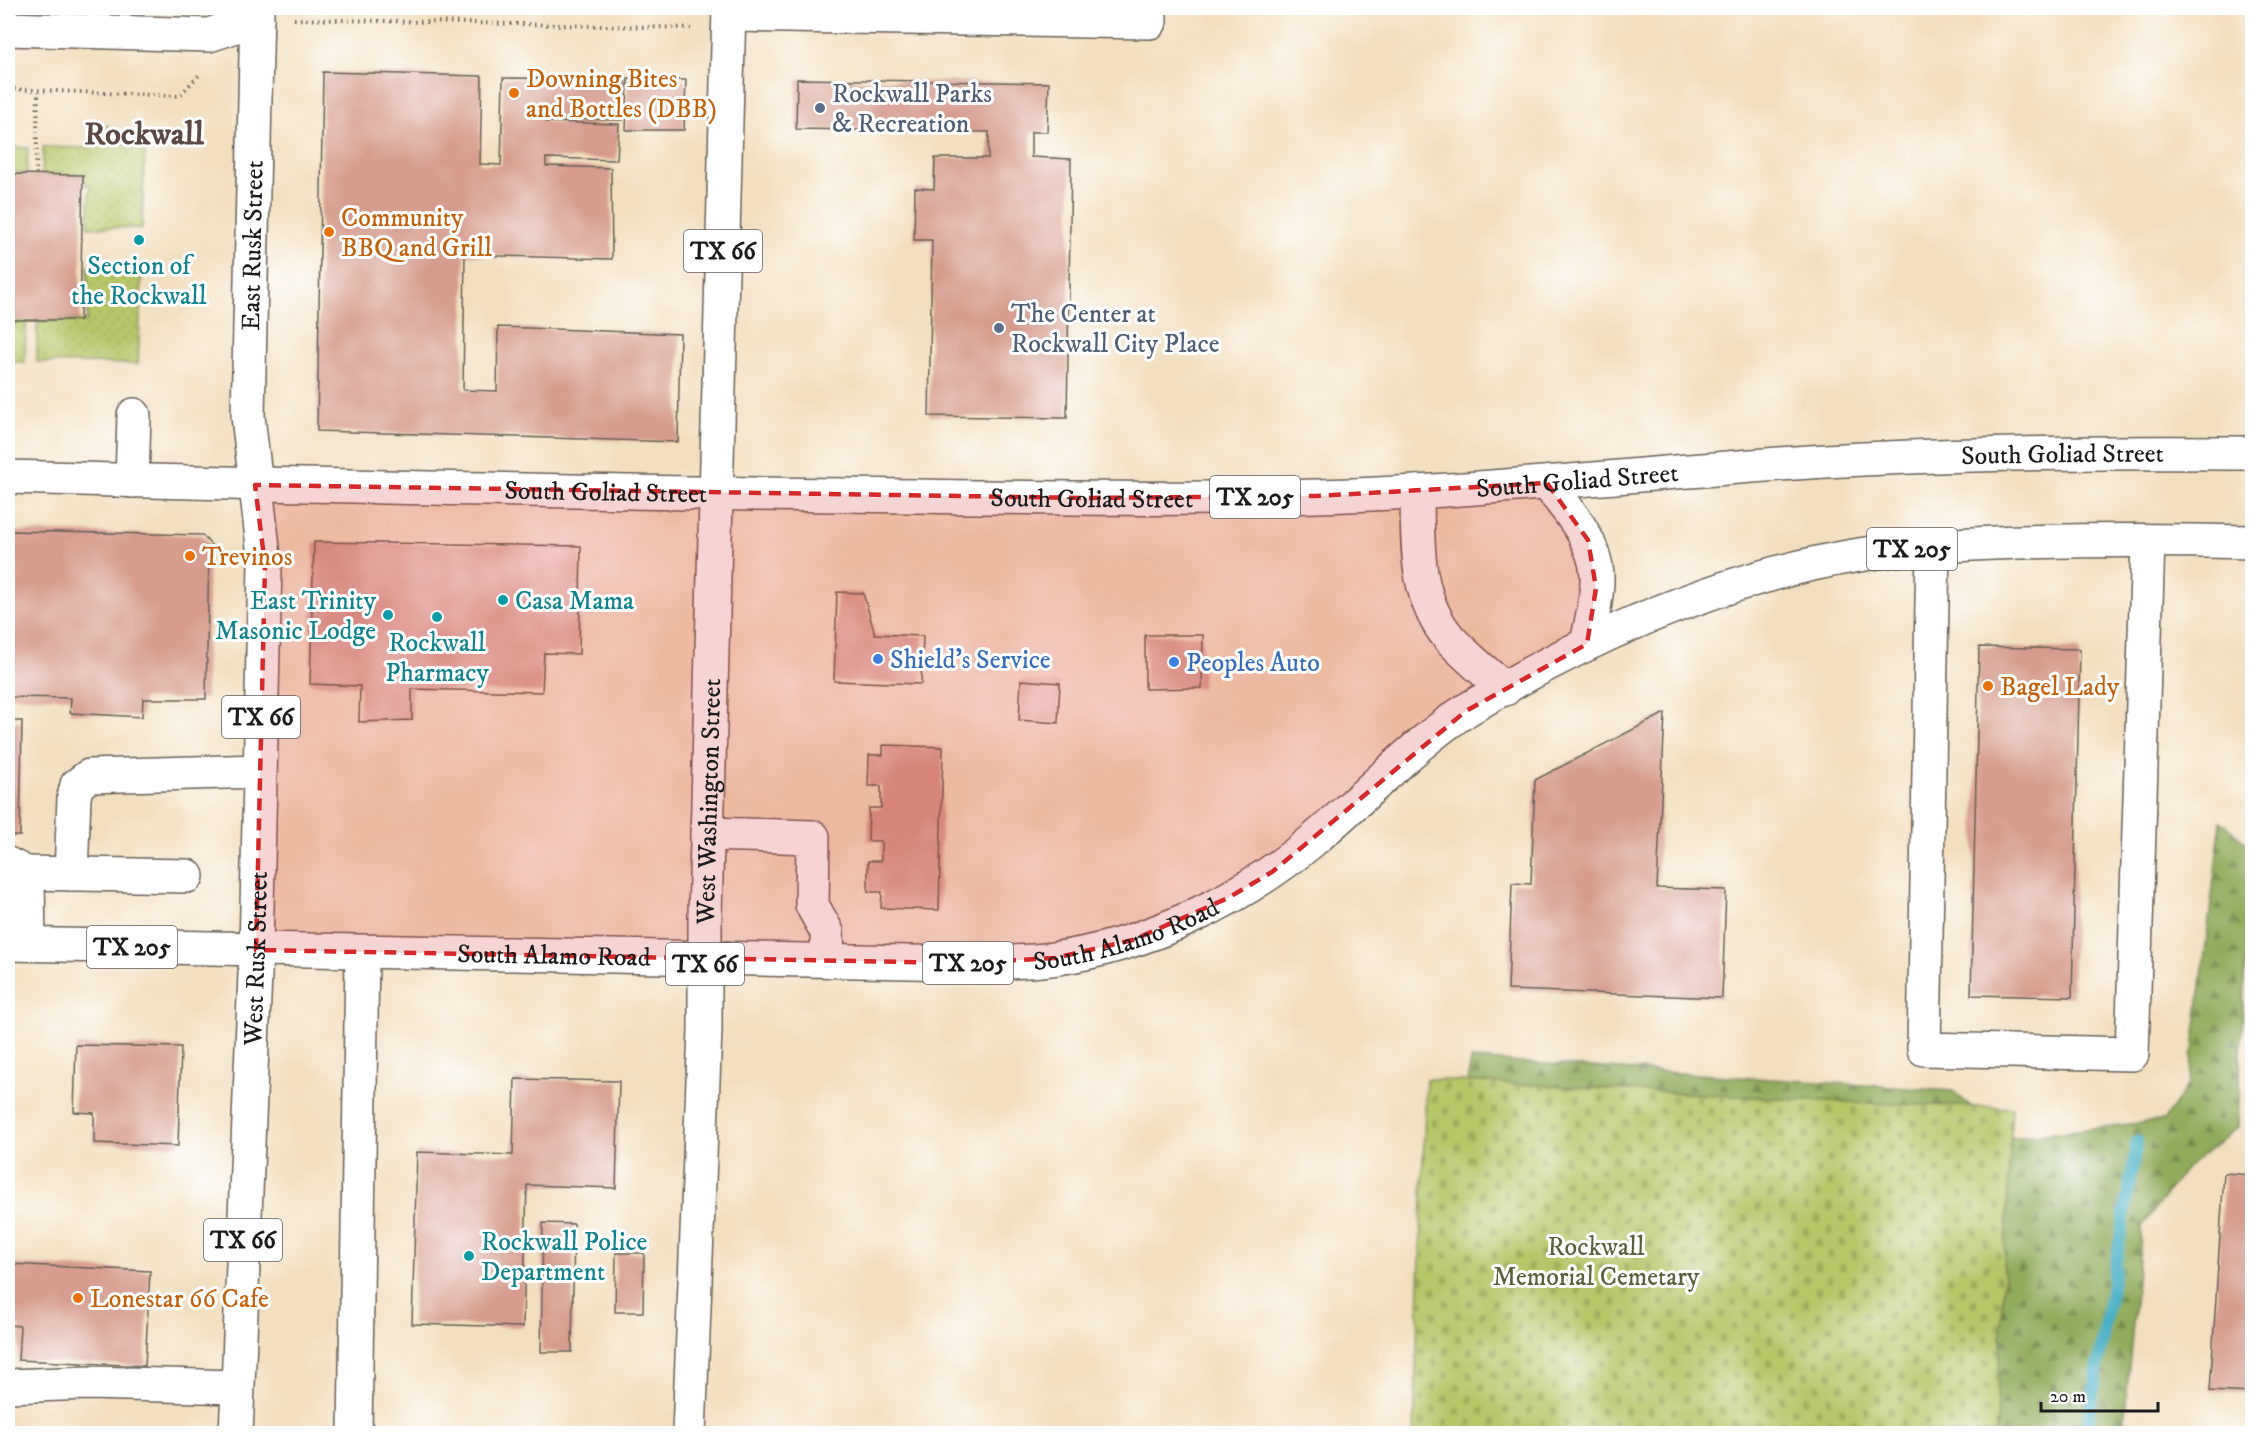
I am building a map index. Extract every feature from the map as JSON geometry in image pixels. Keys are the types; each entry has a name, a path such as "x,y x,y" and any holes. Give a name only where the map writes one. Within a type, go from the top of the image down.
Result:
{"main road":[{"path":"8,29 209,35 257,13"},
{"name":"East Rusk Street","path":"255,484 248,416 257,13"},
{"path":"729,17 1150,15"},
{"name":"TX 66","path":"717,494 729,17"},
{"path":"132,481 134,415"},
{"name":"South Goliad Street","path":"255,484 717,494 1084,498 1316,496 1417,492 1782,464 1953,456 2253,453"},
{"name":"TX 205","path":"8,477 255,484"},
{"path":"1547,483 1587,540 1594,556 1596,588 1587,644"},
{"name":"West Rusk Street","path":"236,1434 256,950 265,566 255,484"},
{"path":"1417,492 1420,573 1432,612 1452,640 1505,689"},
{"name":"West Washington Street","path":"689,1434 705,1030 707,834 717,494"},
{"path":"1933,546 1924,1049 2132,1054 2148,541"},
{"name":"TX 205","path":"1587,644 1682,604 1753,579 1858,555 1933,546 2148,541 2253,542"},
{"name":"South Alamo Road","path":"256,950 1015,962 1055,958 1133,940 1156,932 1228,898 1272,872 1312,842 1456,718 1587,644"},
{"path":"71,874 74,797 77,785 89,776 260,771"},
{"path":"707,834 813,837 812,905 827,932 828,960"},
{"path":"17,868 71,874 187,876"},
{"path":"17,868 28,881 18,944"},
{"name":"TX 205","path":"18,944 256,950"},
{"path":"355,1434 363,952"},
{"path":"8,1386 89,1383 237,1387"}],"path":[{"path":"257,13 729,17"},
{"path":"8,89 179,96 207,66"},
{"path":"36,175 38,91"}],"highlighted area":[{"path":"1547,483 1588,540 1596,588 1587,644 1466,711 1272,872 1228,898 1133,940 1055,958 961,963 256,950 265,565 255,485 1085,498 1316,496"}],"green space":[{"path":"92,124 108,126 128,147 145,150 142,228 88,227 90,185 85,185 85,175 42,174 43,147 91,148"},
{"path":"8,147 28,148 27,173 8,173"},
{"path":"88,267 142,267 138,364 37,362 37,321 87,321"},
{"path":"8,321 26,322 25,362 8,362"},
{"path":"2221,821 2250,846 2238,1127 2186,1168 2142,1226 2123,1433 1988,1433 1460,1131 1471,1059 1953,1091 2008,1138 2164,1120 2189,1083"},
{"name":"Rockwall Memorial Cemetary","path":"1426,1079 1863,1103 2012,1108 1996,1433 1414,1433"}],"building":[{"path":"323,72 482,76 480,164 501,165 503,78 625,79 623,120 546,119 546,122 619,124 617,160 546,158 546,166 611,168 612,259 465,255 463,390 497,391 498,327 680,334 678,442 317,431"},
{"path":"628,79 686,80 684,130 626,130"},
{"name":"The Center at Rockwall City Place","path":"797,79 1049,83 1047,132 1031,132 1031,157 1071,159 1067,418 929,416 932,240 914,240 915,188 934,189 935,158 988,158 989,132 796,129"},
{"path":"8,174 83,175 80,320 8,320"},
{"path":"8,531 202,535 212,546 209,551 206,699 143,699 142,717 70,713 71,698 8,697"},
{"path":"314,542 581,546 579,654 544,653 542,692 412,689 412,720 359,722 360,686 310,684"},
{"name":"Shield's Service","path":"837,592 863,593 875,634 923,636 921,684 834,681"},
{"name":"Peoples Auto","path":"1145,635 1203,635 1202,688 1145,689"},
{"path":"1979,647 2080,649 2072,997 1971,995"},
{"path":"1021,680 1060,683 1058,723 1019,720"},
{"path":"1665,713 1657,888 1726,890 1722,998 1508,990 1512,883 1531,884 1535,780"},
{"path":"8,721 22,721 20,836 8,836"},
{"path":"883,745 943,747 939,910 881,908 882,892 868,892 868,861 881,861 881,841 868,841 869,808 881,808 881,786 868,786 869,755 883,755"},
{"path":"76,1045 181,1047 178,1146 94,1143 94,1113 74,1112"},
{"name":"Rockwall Police Department","path":"515,1079 619,1081 616,1188 527,1185 523,1327 412,1324 417,1152 513,1155"},
{"path":"2224,1173 2252,1175 2252,1393 2210,1391"},
{"path":"543,1223 574,1224 572,1352 541,1352"},
{"path":"616,1253 644,1253 643,1312 615,1312"},
{"name":"Lonestar 66 Cafe","path":"8,1264 150,1271 145,1366 18,1360 20,1326 8,1325"}],"waterway":[{"path":"2086,1434 2137,1141"}],"place":[{"name":"Downing Bites and Bottles (DBB)","path":"514,93"},
{"name":"Rockwall Parks & Recreation","path":"820,108"},
{"name":"Community BBQ and Grill","path":"329,232"},
{"name":"Section of the Rockwall","path":"139,240"},
{"name":"The Center at Rockwall City Place","path":"999,328"},
{"name":"Trevinos","path":"190,556"},
{"name":"Casa Mama","path":"503,600"},
{"name":"East Trinity Masonic Lodge","path":"388,615"},
{"name":"Rockwall Pharmacy","path":"437,617"},
{"name":"Shield's Service","path":"878,659"},
{"name":"Peoples Auto","path":"1174,662"},
{"name":"Bagel Lady","path":"1988,686"},
{"name":"Rockwall Police Department","path":"469,1256"},
{"name":"Lonestar 66 Cafe","path":"78,1298"}],"district":[{"name":"Rockwall","path":"144,133"}]}
